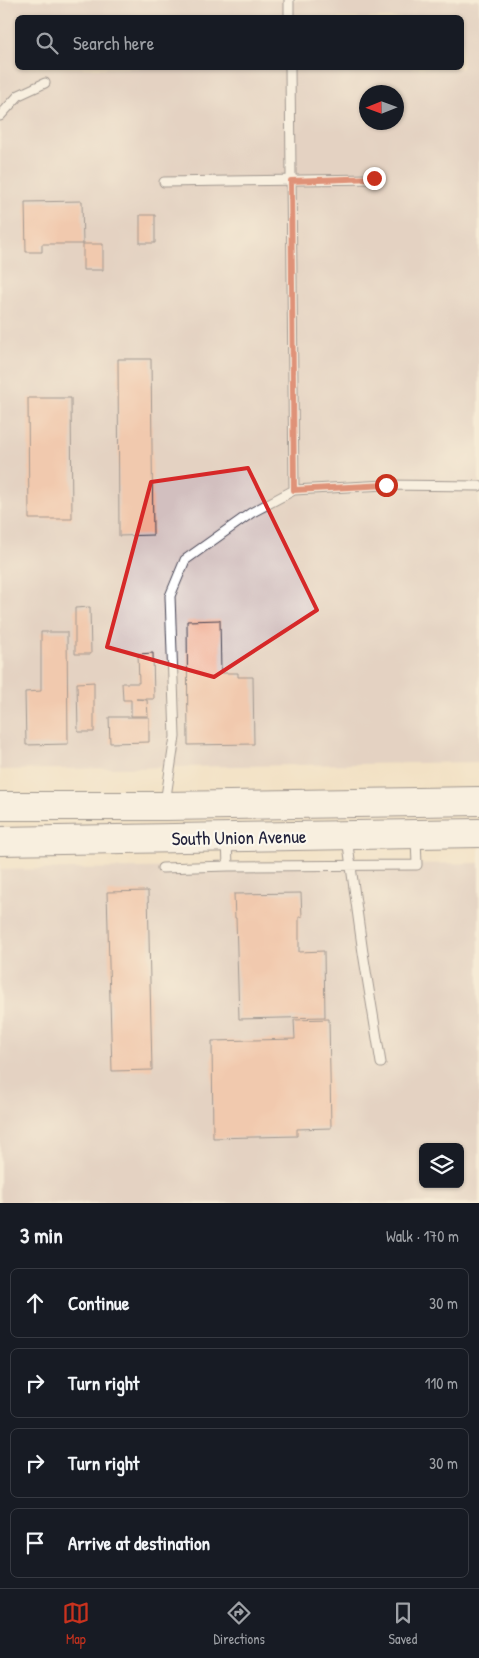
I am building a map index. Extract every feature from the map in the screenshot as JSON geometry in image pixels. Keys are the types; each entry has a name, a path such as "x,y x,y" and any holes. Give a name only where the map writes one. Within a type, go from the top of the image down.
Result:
{"main road":[{"name":"South Union Avenue","path":"0,806 165,806 479,801"},
{"path":"231,837 280,820 394,816 422,802"},
{"path":"1,841 18,824 148,822 158,819 165,806"},
{"name":"South Union Avenue","path":"1,841 479,833"}],"lane":[{"path":"289,0 289,15"},
{"path":"290,70 294,490"},
{"path":"0,116 19,95 45,83"},
{"path":"164,182 374,178"},
{"path":"165,806 175,737 170,596 185,560 251,513 294,490 386,485 479,486"},
{"path":"162,868 418,865 416,834"},
{"path":"347,835 381,1063"},
{"path":"228,866 231,837"}],"highlighted area":[{"path":"248,468 317,610 214,677 107,647 151,482"}],"shaded area":[{"path":"0,0 479,0 479,762 0,770"},
{"path":"479,863 479,1203 0,1203 0,870"}],"building":[{"path":"82,201 83,244 42,244 42,252 26,252 25,202"},
{"path":"140,215 155,215 155,243 140,243"},
{"path":"83,244 103,244 103,270 83,270"},
{"path":"118,359 151,359 153,535 119,536"},
{"path":"28,398 71,398 72,519 29,519"},
{"path":"90,607 91,654 75,654 75,608"},
{"path":"220,620 221,673 238,673 238,677 253,677 254,744 188,745 187,621"},
{"path":"41,632 67,632 68,744 26,745 25,692 41,691"},
{"path":"153,653 154,699 136,699 147,700 148,716 131,716 131,700 123,700 122,683 139,683 138,654"},
{"path":"94,682 94,732 78,732 77,683"},
{"path":"109,717 149,717 149,742 110,743"},
{"path":"148,891 152,1070 112,1071 107,892"},
{"path":"301,893 302,917 299,917 299,952 324,951 325,1017 239,1019 234,894"},
{"path":"329,1019 331,1128 297,1129 297,1136 213,1138 212,1041 295,1039 294,1020"}],"route":[{"path":"374,178 291,181 294,490 386,485"}]}
